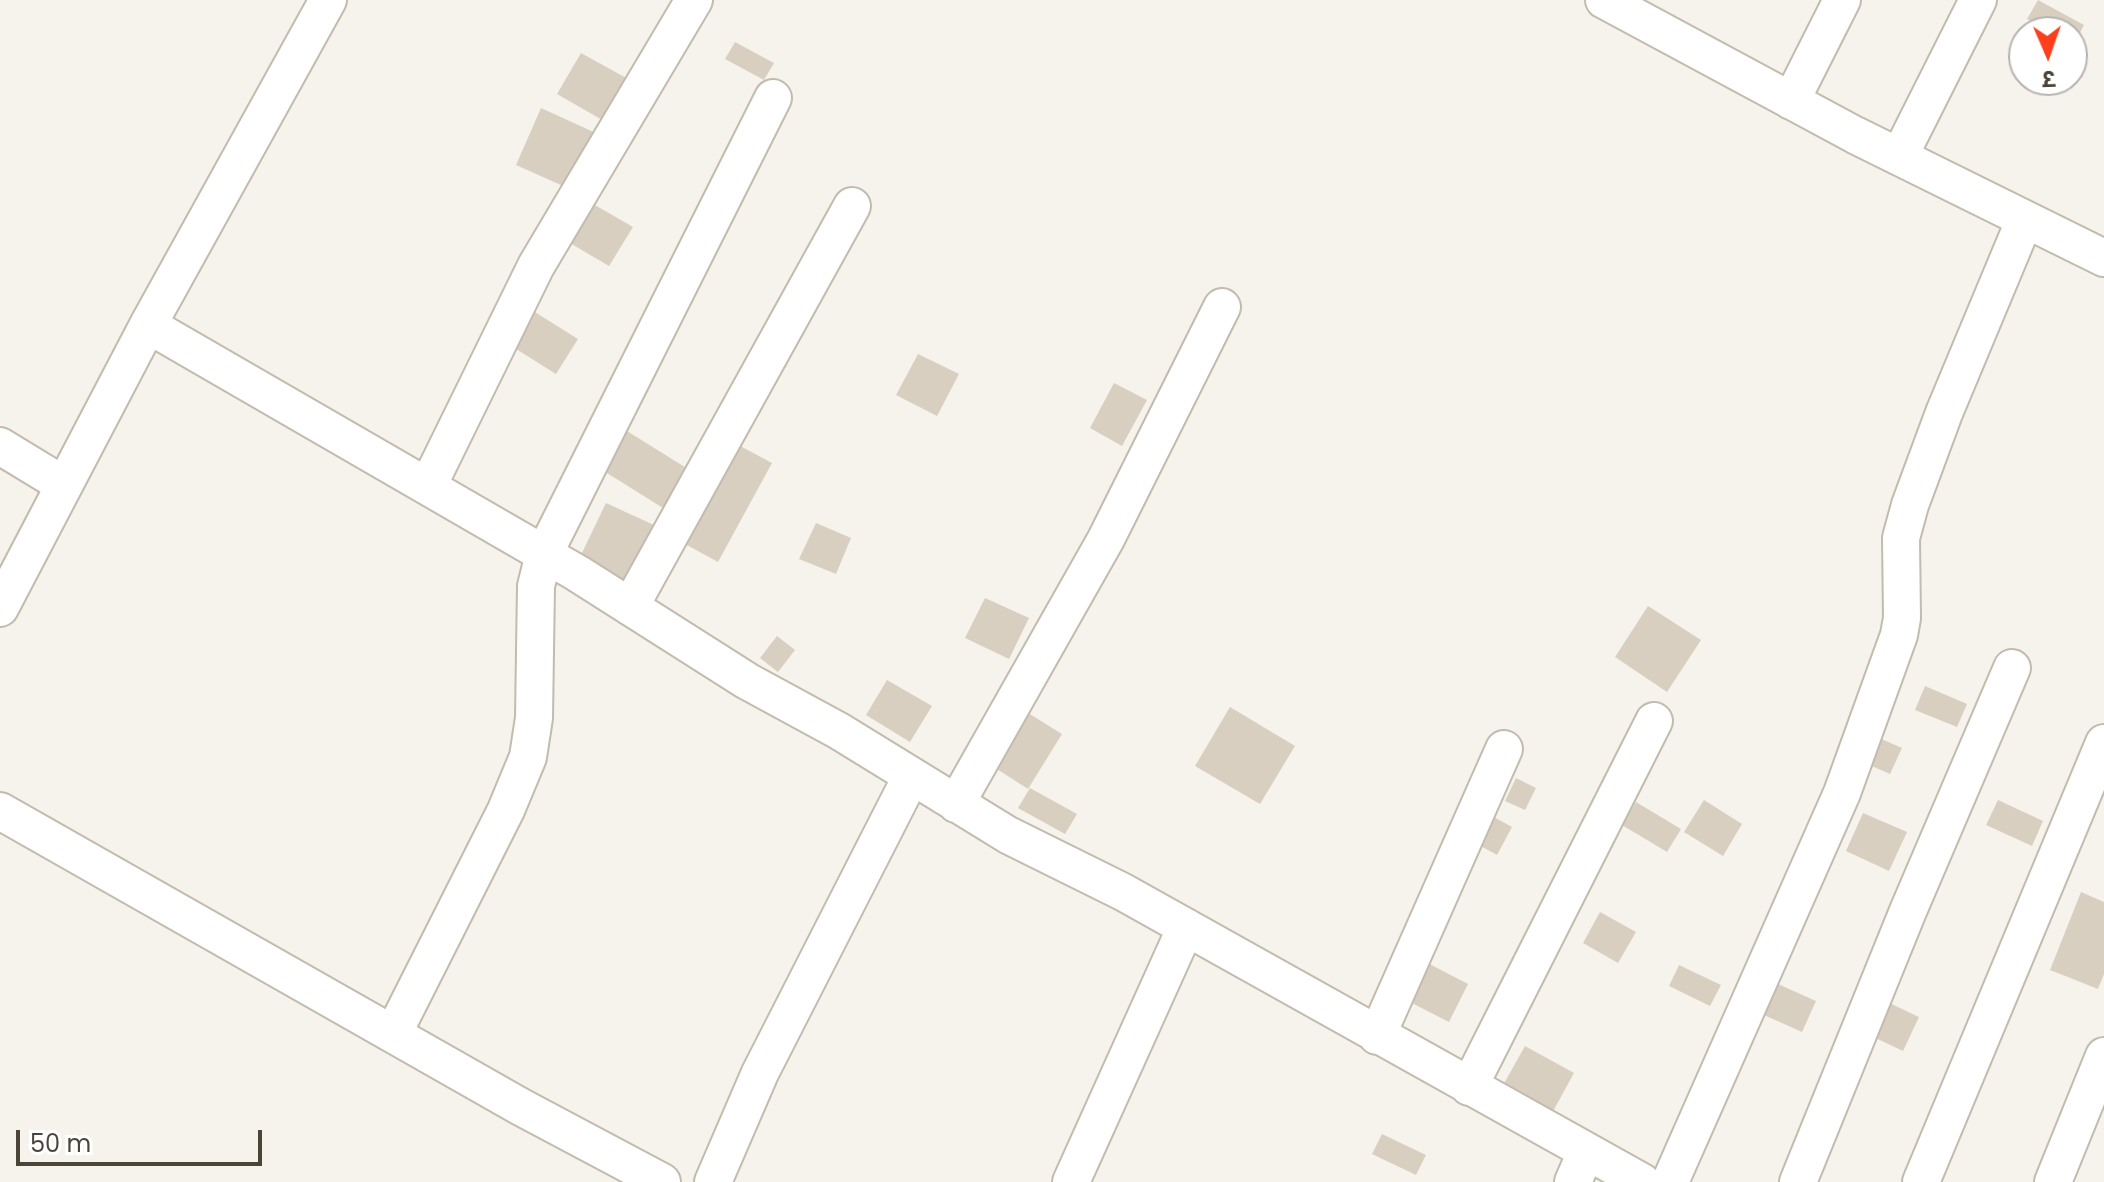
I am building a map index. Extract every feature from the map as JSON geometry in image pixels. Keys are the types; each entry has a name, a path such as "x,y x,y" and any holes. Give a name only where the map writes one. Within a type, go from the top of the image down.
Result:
{"street":[{"path":"3,595 328,0"},
{"path":"428,486 536,266 694,0"},
{"path":"1791,101 1842,0"},
{"path":"1899,157 1978,0"},
{"path":"1608,1 1899,157 2104,258"},
{"path":"393,1034 506,810 528,757 534,718 536,586 544,554 773,98"},
{"path":"630,607 852,206"},
{"path":"1670,1182 1842,793 1899,635 1902,618 1901,538 1910,505 1944,413 2025,219"},
{"path":"956,804 1106,539 1222,307"},
{"path":"148,325 544,554 747,681 839,731 1008,835 1123,892 1469,1087 1580,1167 1642,1182"},
{"path":"0,446 64,485"},
{"path":"1798,1182 1908,911 2012,668"},
{"path":"1469,1087 1654,721"},
{"path":"1921,1182 2104,743"},
{"path":"1377,1036 1504,749"},
{"path":"713,1182 760,1073 911,777"},
{"path":"0,811 521,1107 662,1182"},
{"path":"1071,1182 1186,927"},
{"path":"2053,1182 2104,1056"}],"building":[{"path":"2038,0 2067,16 2029,16"},
{"path":"735,42 774,63 764,80 725,59"},
{"path":"581,53 628,79 604,121 557,94"},
{"path":"541,108 598,134 572,190 516,165"},
{"path":"581,197 633,227 609,266 558,236"},
{"path":"530,309 578,339 556,374 508,344"},
{"path":"918,354 959,374 937,416 896,395"},
{"path":"1114,383 1147,400 1122,446 1090,428"},
{"path":"619,426 688,469 663,508 594,465"},
{"path":"729,440 772,463 718,562 676,539"},
{"path":"606,503 654,525 627,582 579,559"},
{"path":"816,523 851,538 836,574 799,559"},
{"path":"985,598 1029,618 1009,659 965,638"},
{"path":"1648,606 1701,640 1667,692 1615,657"},
{"path":"777,636 795,650 778,672 760,658"},
{"path":"887,680 932,706 910,742 866,715"},
{"path":"1925,686 1967,704 1957,727 1915,710"},
{"path":"1230,707 1295,746 1260,804 1195,766"},
{"path":"1020,708 1062,734 1028,789 986,762"},
{"path":"1870,734 1902,748 1890,774 1858,760"},
{"path":"1516,778 1536,788 1525,810 1505,801"},
{"path":"1030,788 1077,814 1065,834 1018,808"},
{"path":"1704,800 1742,824 1723,856 1684,832"},
{"path":"1998,800 2043,821 2032,846 1986,825"},
{"path":"1636,802 1681,829 1667,852 1622,825"},
{"path":"1483,811 1512,827 1497,855 1468,839"},
{"path":"1863,813 1907,832 1889,871 1846,851"},
{"path":"2081,892 2104,902 2104,974 2098,989 2050,970"},
{"path":"1600,912 1636,932 1618,963 1583,943"},
{"path":"1418,958 1468,984 1449,1022 1398,996"},
{"path":"1679,965 1721,985 1710,1006 1669,986"},
{"path":"1769,980 1816,1001 1802,1032 1755,1011"},
{"path":"1881,999 1919,1017 1903,1051 1865,1033"},
{"path":"1525,1046 1574,1073 1551,1115 1502,1087"},
{"path":"1382,1134 1426,1155 1416,1175 1372,1154"}]}
